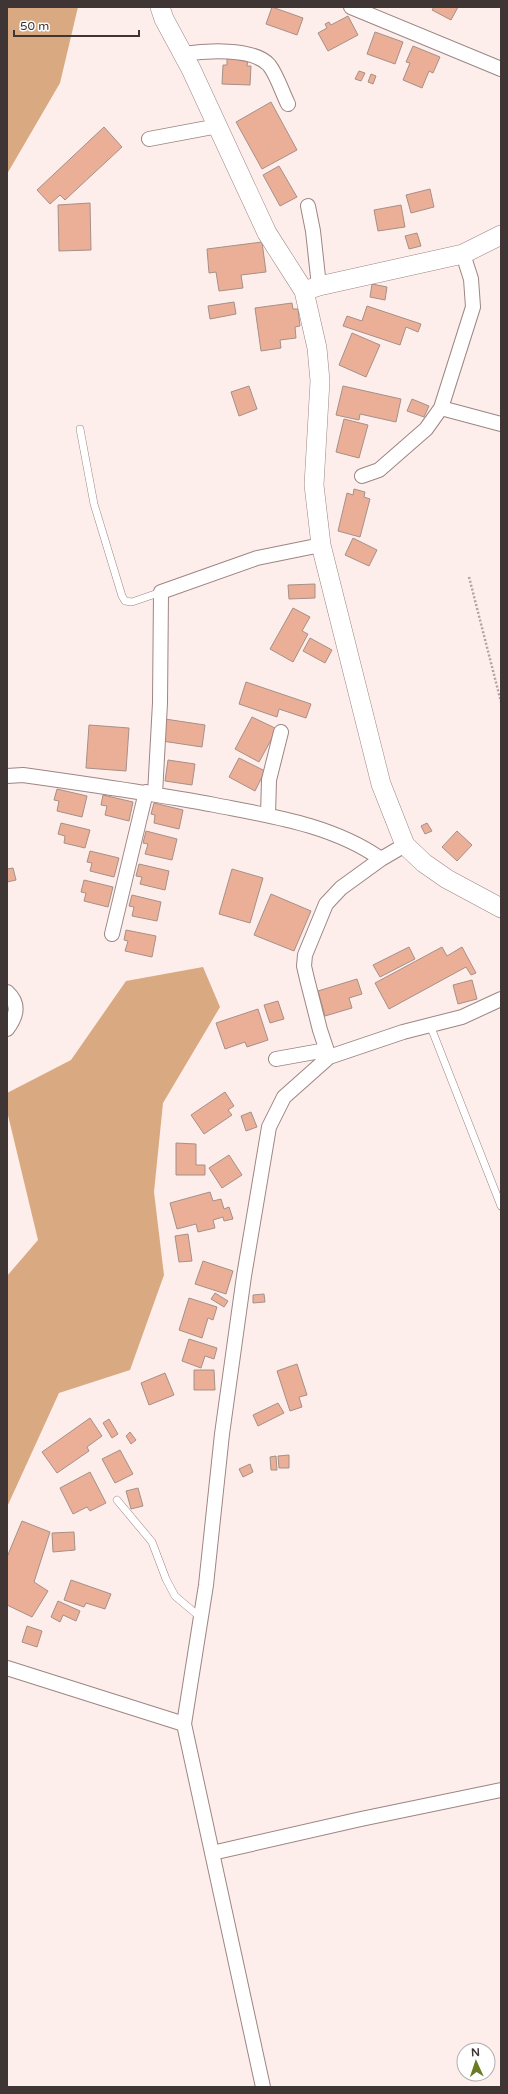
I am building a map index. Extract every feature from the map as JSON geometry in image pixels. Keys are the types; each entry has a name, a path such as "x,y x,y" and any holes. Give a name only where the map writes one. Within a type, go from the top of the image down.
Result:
{"street":[{"path":"160,7 164,19 218,126 267,233 312,288"},
{"path":"351,7 501,69"},
{"path":"183,54 212,51 231,52 261,59 269,65 288,104"},
{"path":"150,139 218,126"},
{"path":"308,206 313,231 312,288 320,381 314,485 321,544 381,784 405,845 424,863 447,879 501,908"},
{"path":"312,288 463,254 501,235"},
{"path":"362,476 379,470 426,428 441,408 473,307 470,279 463,254"},
{"path":"441,408 501,424"},
{"path":"112,934 150,793 160,703 162,592 257,558 321,544"},
{"path":"268,815 269,780 281,732"},
{"path":"7,776 23,775 150,793 268,815 316,827 364,848 381,859"},
{"path":"328,1053 320,1030 306,972 305,955 326,904 342,888 381,859 405,845"},
{"path":"7,992 14,998 16,1011 13,1022 7,1029"},
{"path":"276,1059 328,1053 462,1017 501,999"},
{"path":"264,2087 184,1724 206,1585 224,1418 269,1127 284,1097 328,1053"},
{"path":"7,1668 184,1724"},
{"path":"212,1854 361,1819 501,1790"}],"lane":[{"path":"80,428 94,504 122,596 125,600 132,602 162,592"},
{"path":"430,1025 501,1206"},
{"path":"117,1500 152,1542 166,1579 175,1596 200,1617"}],"path":[{"path":"469,577 501,702"}],"shaded area":[{"path":"7,7 78,7 60,83 7,174"},
{"path":"203,967 220,1007 163,1103 154,1192 164,1275 130,1370 59,1393 7,1507 7,1276 38,1240 7,1111 7,1093 71,1060 126,981"}],"building":[{"path":"272,7 303,18 297,35 266,24"},
{"path":"434,7 458,7 451,20 432,10"},
{"path":"348,16 358,35 328,51 318,33 327,28 325,24 329,22 331,25"},
{"path":"375,32 403,42 395,64 367,54"},
{"path":"413,46 440,57 433,73 429,71 422,88 403,80 410,63 406,62"},
{"path":"227,58 248,59 247,66 251,66 250,85 222,84 223,65 227,65"},
{"path":"359,71 365,73 361,81 355,79"},
{"path":"371,74 376,76 373,84 368,82"},
{"path":"271,102 297,150 262,169 236,122"},
{"path":"104,127 122,147 65,200 60,195 50,204 37,190"},
{"path":"279,166 297,197 280,206 263,175"},
{"path":"430,189 434,207 411,213 406,195"},
{"path":"90,203 91,250 59,251 58,205"},
{"path":"401,205 405,227 378,231 374,210"},
{"path":"417,233 421,246 409,249 405,236"},
{"path":"262,242 266,272 241,275 243,288 219,291 216,272 209,273 207,249"},
{"path":"372,284 387,287 385,300 370,297"},
{"path":"234,302 236,314 210,319 208,306"},
{"path":"292,303 293,309 298,309 300,326 295,327 296,338 280,340 281,348 261,351 255,308"},
{"path":"367,306 421,324 418,332 406,327 400,345 343,326 347,316 362,321"},
{"path":"352,333 380,345 366,377 339,365"},
{"path":"249,386 257,409 239,416 231,392"},
{"path":"343,386 401,399 396,422 360,414 359,420 336,415"},
{"path":"412,399 429,406 424,417 407,411"},
{"path":"344,419 368,425 359,458 336,452"},
{"path":"354,489 365,492 364,497 370,499 360,537 338,531 347,493 353,495"},
{"path":"353,538 377,550 369,566 345,555"},
{"path":"315,584 315,598 289,599 288,585"},
{"path":"293,608 310,617 302,631 308,634 293,662 270,649"},
{"path":"310,638 332,650 325,663 303,651"},
{"path":"246,682 311,704 306,718 279,709 277,717 239,704"},
{"path":"252,717 277,729 259,762 235,749"},
{"path":"165,719 205,725 202,747 162,741"},
{"path":"89,725 129,728 126,771 86,768"},
{"path":"239,758 265,771 255,791 229,777"},
{"path":"168,760 195,764 192,785 165,781"},
{"path":"57,789 87,796 82,817 57,811 59,801 54,800"},
{"path":"103,795 133,802 129,821 105,815 107,806 101,805"},
{"path":"154,803 183,810 179,829 154,823 155,815 151,814"},
{"path":"61,823 90,830 85,848 64,843 65,836 58,834"},
{"path":"427,823 432,831 425,834 421,826"},
{"path":"146,831 177,839 172,860 145,854 148,844 143,843"},
{"path":"457,831 472,845 457,861 442,847"},
{"path":"90,851 119,858 114,877 90,871 92,863 87,862"},
{"path":"139,864 169,871 165,890 140,884 142,877 136,876"},
{"path":"13,868 16,880 7,882 7,869"},
{"path":"232,869 263,878 250,923 219,914"},
{"path":"84,880 113,887 108,907 84,901 86,893 81,892"},
{"path":"271,894 311,911 294,951 254,935"},
{"path":"132,895 161,902 157,921 132,916 134,907 129,906"},
{"path":"126,930 156,936 152,957 125,951 128,941 124,940"},
{"path":"409,947 415,959 380,977 373,965"},
{"path":"442,947 447,956 462,947 476,973 471,975 466,967 389,1009 375,983"},
{"path":"357,979 362,994 349,998 352,1008 325,1016 318,991"},
{"path":"472,980 477,999 458,1004 453,985"},
{"path":"278,1001 284,1019 270,1023 264,1005"},
{"path":"258,1009 268,1040 247,1047 245,1042 225,1049 216,1023"},
{"path":"225,1092 234,1106 228,1110 232,1115 204,1134 191,1115"},
{"path":"251,1112 257,1127 246,1131 241,1116"},
{"path":"176,1143 196,1144 196,1165 205,1165 205,1175 176,1175"},
{"path":"229,1155 242,1175 222,1188 209,1168"},
{"path":"210,1192 213,1201 221,1199 224,1209 229,1207 233,1219 224,1221 223,1217 213,1220 215,1228 198,1232 196,1224 177,1229 170,1203"},
{"path":"188,1234 192,1261 179,1262 175,1236"},
{"path":"203,1261 233,1271 226,1294 195,1284"},
{"path":"215,1293 228,1301 224,1307 211,1299"},
{"path":"264,1294 265,1302 253,1303 253,1295"},
{"path":"189,1298 217,1307 213,1320 208,1318 202,1338 179,1330"},
{"path":"189,1339 217,1348 214,1359 205,1356 201,1368 182,1361"},
{"path":"297,1364 307,1395 299,1397 302,1407 290,1411 277,1371"},
{"path":"194,1370 214,1370 215,1390 194,1390"},
{"path":"165,1373 174,1395 149,1405 141,1383"},
{"path":"278,1403 284,1413 258,1426 253,1415"},
{"path":"90,1418 102,1436 87,1447 89,1451 57,1473 42,1452"},
{"path":"109,1419 118,1434 112,1438 103,1423"},
{"path":"130,1432 136,1440 131,1444 126,1436"},
{"path":"120,1450 133,1474 115,1483 102,1459"},
{"path":"289,1455 289,1468 279,1468 278,1456"},
{"path":"276,1456 277,1470 271,1470 270,1457"},
{"path":"250,1464 253,1472 243,1477 239,1469"},
{"path":"90,1472 106,1503 90,1511 87,1507 73,1514 60,1488"},
{"path":"138,1488 143,1506 131,1509 126,1491"},
{"path":"22,1521 50,1532 34,1582 48,1591 32,1617 7,1605 7,1557"},
{"path":"74,1532 75,1550 53,1552 52,1533"},
{"path":"71,1580 111,1594 105,1609 86,1603 84,1607 64,1600"},
{"path":"58,1601 80,1611 76,1621 63,1615 60,1622 51,1617"},
{"path":"27,1626 42,1631 37,1647 22,1642"}]}
